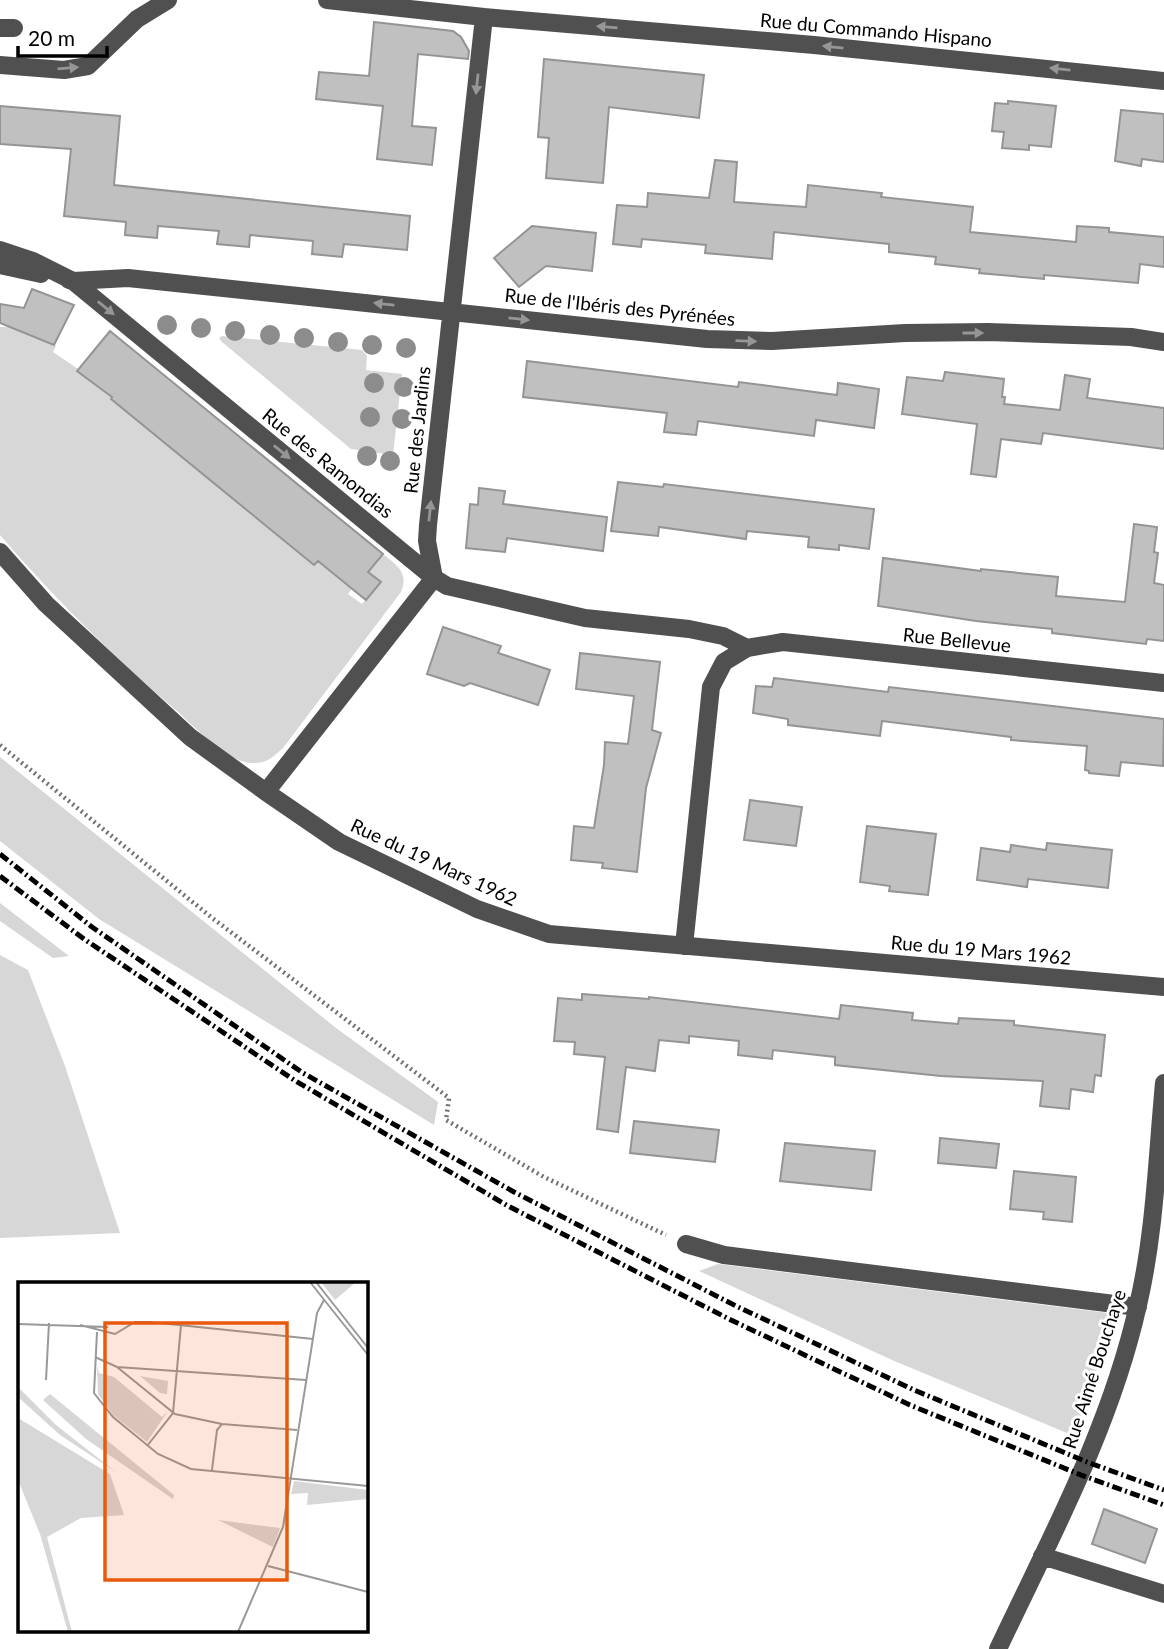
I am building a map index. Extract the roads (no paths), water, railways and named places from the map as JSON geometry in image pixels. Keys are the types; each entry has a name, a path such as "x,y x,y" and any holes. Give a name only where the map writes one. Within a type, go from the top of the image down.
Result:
{"street":[{"path":"0,65 64,70 88,66 137,19 168,0"},
{"name":"Rue du Commando Hispano","path":"327,0 828,46 1164,81"},
{"name":"Rue des Jardins","path":"434,578 428,524 484,16"},
{"name":"Rue des Ramondias","path":"0,250 33,261 73,281 447,586 585,618 689,629 723,636 747,648"},
{"name":"Rue des Ramondias","path":"0,265 73,281"},
{"name":"Rue de l'Ibéris des Pyrénées","path":"73,281 128,278 707,340 772,341 905,333 988,332 1131,337 1164,342"},
{"name":"Rue du 19 Mars 1962","path":"0,552 46,604 190,737 339,842 477,909 549,934 1164,987"},
{"path":"265,792 434,578"},
{"name":"Rue Bellevue","path":"684,946 711,687 724,662 747,648 783,642 1164,683"},
{"name":"Rue Aimé Bouchaye","path":"998,1649 1087,1461 1115,1386 1138,1307 1146,1268 1164,1083"},
{"path":"686,1244 724,1255 1138,1307"},
{"path":"1042,1556 1164,1594"}],"railway":[{"path":"0,854 92,927 303,1073 514,1192 736,1306 914,1390 1087,1462 1164,1490"},
{"path":"0,876 84,939 294,1080 508,1206 731,1320 910,1405 1081,1475 1164,1505"}]}
